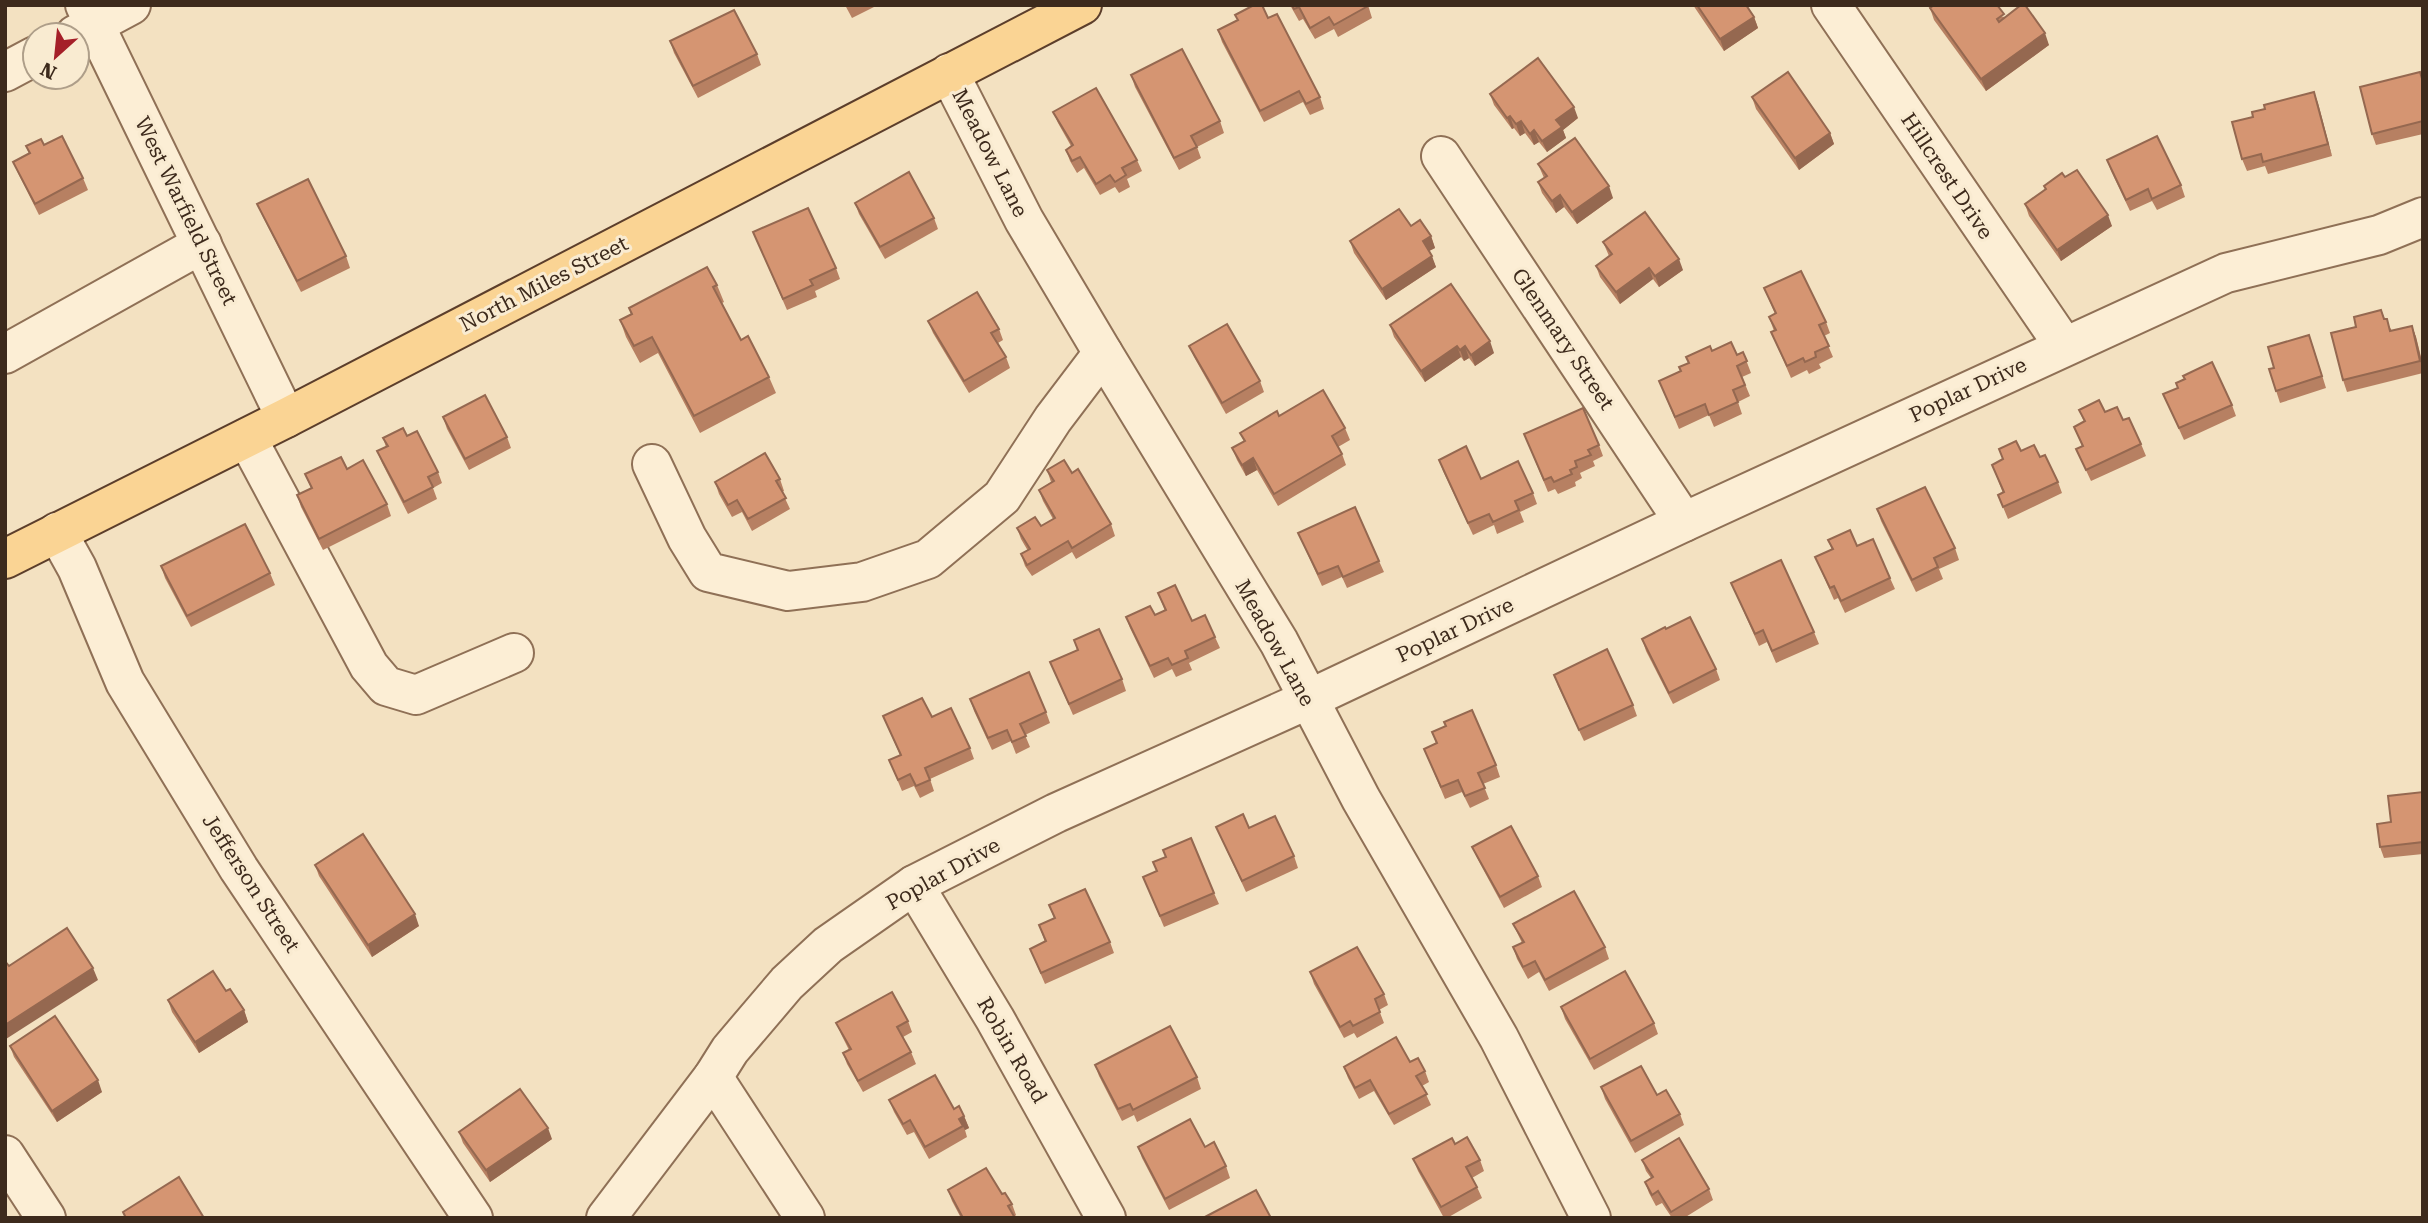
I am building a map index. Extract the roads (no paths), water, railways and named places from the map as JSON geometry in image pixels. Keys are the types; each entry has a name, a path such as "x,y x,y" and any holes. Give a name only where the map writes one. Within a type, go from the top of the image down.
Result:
{"main road":[{"name":"North Miles Street","path":"5,559 286,418 1071,8"}],"street":[{"path":"85,21 131,5"},
{"name":"Hillcrest Drive","path":"1831,5 2064,346"},
{"name":"West Warfield Street","path":"91,32 202,244 286,418"},
{"path":"5,72 21,63"},
{"name":"Meadow Lane","path":"950,73 1024,220 1279,642 1368,811 1499,1038 1591,1218"},
{"name":"Glenmary Street","path":"1441,156 1685,522"},
{"name":"Poplar Drive","path":"606,1218 713,1077 730,1050 787,983 828,945 914,885 1056,813 2226,273 2379,235 2423,217"},
{"path":"5,354 202,244"},
{"path":"652,464 687,538 708,572 788,592 862,582 928,559 1002,497 1054,419 1103,354"},
{"path":"247,438 369,666 386,686 416,695 514,653"},
{"name":"Jefferson Street","path":"57,533 77,568 125,682 239,869 474,1218"},
{"name":"Robin Road","path":"914,885 995,1019 1106,1218"},
{"path":"713,1077 805,1218"},
{"path":"5,1155 46,1218"}]}
